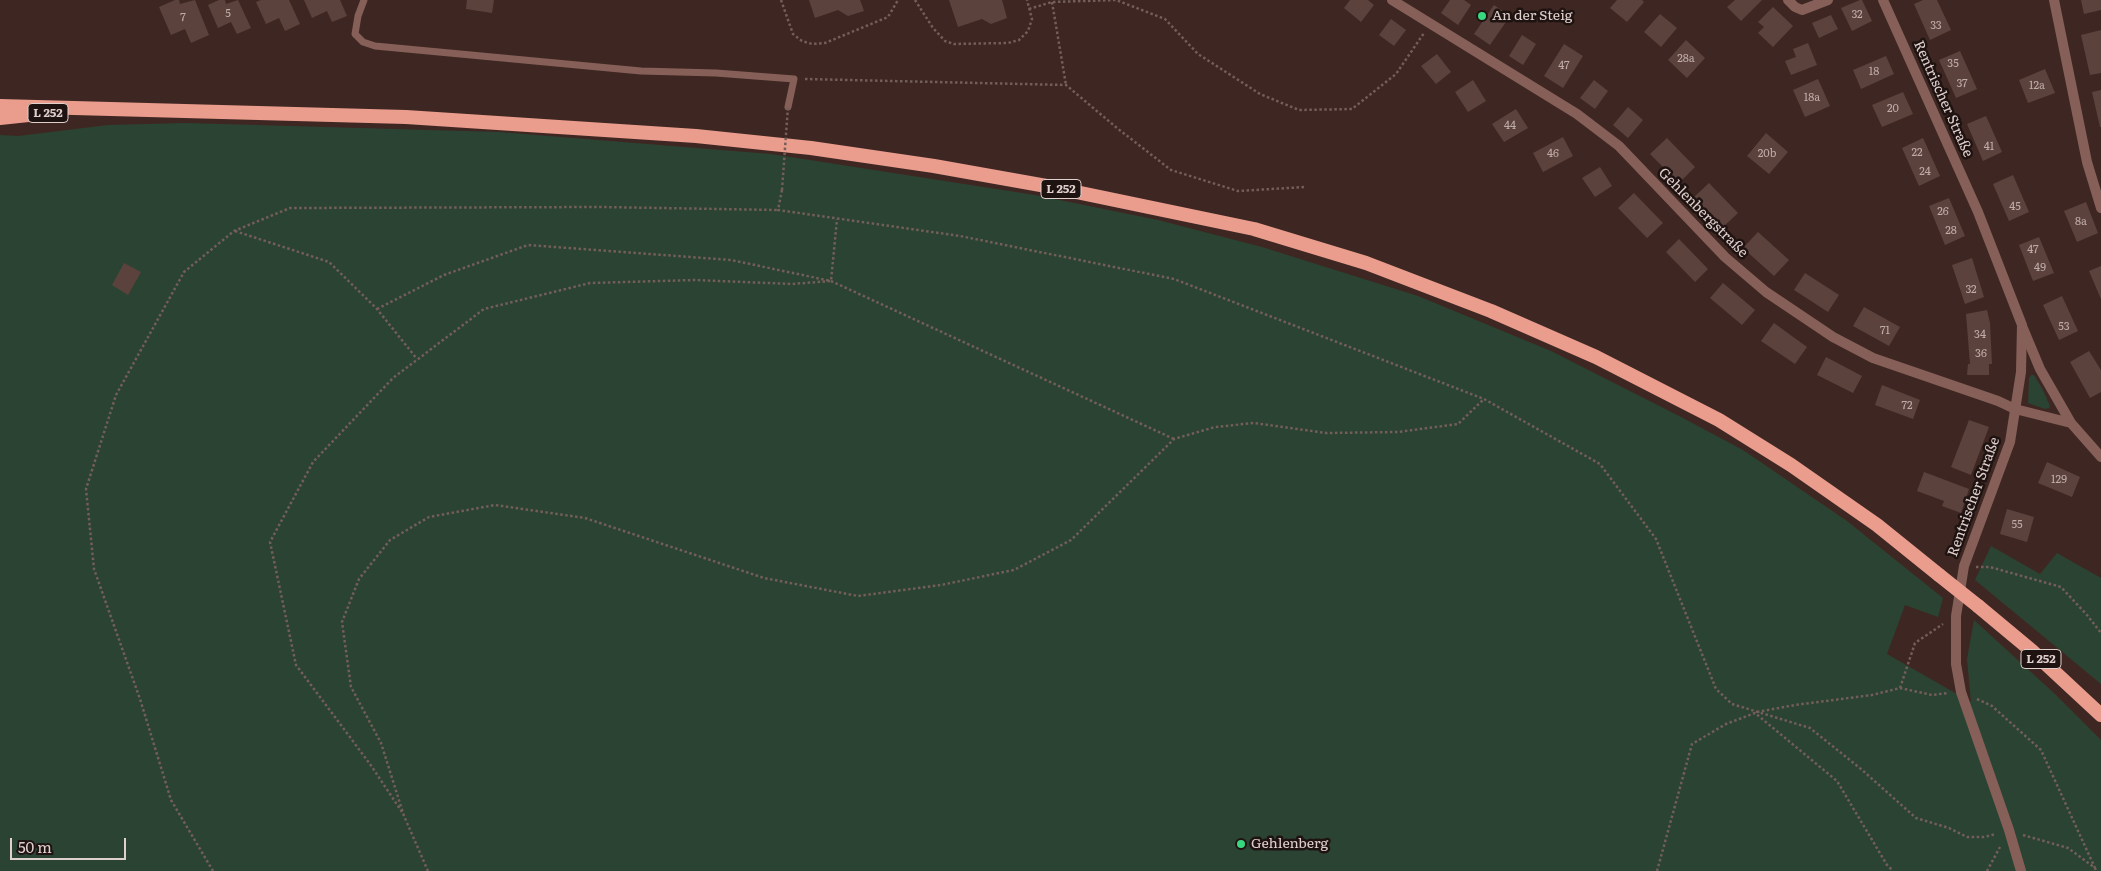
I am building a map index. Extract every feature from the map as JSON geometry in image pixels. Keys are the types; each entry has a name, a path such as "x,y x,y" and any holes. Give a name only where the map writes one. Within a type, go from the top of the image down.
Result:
{"highway":[{"name":"L 252","path":"0,106 406,117 696,136 811,148 934,166 1052,187 1254,229 1366,262 1491,311 1596,357 1719,420 1791,465 1877,525 2032,651 2101,716"},
{"name":"L 252","path":"0,118 96,108"}],"street":[{"name":"Gehlenbergstraße","path":"1392,0 1591,124 1619,146 1725,257 1766,292 1818,327 1873,358 1998,401 2015,410 2071,423"},
{"path":"1788,0 1795,7 1802,10 1828,0"},
{"name":"Rentrischer Straße","path":"1884,0 1978,212 2022,325 2021,372 2010,442 1964,566 1956,616 1956,664 1961,692 2009,830 2021,871"},
{"path":"2054,0 2087,162 2101,208"},
{"path":"2022,325 2040,369 2071,423 2101,457"}],"lane":[{"path":"364,0 358,16 355,34 363,42 375,46 640,71 716,73 794,79 788,107"}],"path":[{"path":"782,0 793,34 802,41 812,44 825,43 888,17 898,0"},
{"path":"915,0 933,28 945,41 954,44 1008,43 1018,40 1028,31 1032,19 1027,0"},
{"path":"1029,9 1052,2 1116,0 1165,19 1198,54 1260,94 1299,110 1352,110 1396,74 1430,25"},
{"path":"1052,2 1066,85"},
{"path":"794,79 1066,85 1171,170 1238,191 1305,187"},
{"path":"778,210 782,190 788,107"},
{"path":"213,871 171,800 140,699 94,569 86,490 116,395 184,272 234,231 290,208 601,207 778,210 960,236 1174,279 1484,399 1600,464 1656,539 1716,689 1732,704 1756,713 1810,728 1861,769 1916,818 1949,828 1967,837 1984,838 2009,830 2031,839 2068,848 2096,870"},
{"path":"831,281 836,219"},
{"path":"234,231 329,262 377,309 417,359"},
{"path":"377,309 444,275 528,245 731,260 831,281 1174,439"},
{"path":"404,816 370,764 296,665 270,542 313,462 393,378 484,309 590,283 695,280 792,284 831,281"},
{"path":"428,871 404,816 380,743 351,687 342,622 359,579 390,540 429,517 495,505 585,518 764,578 858,596 942,585 1014,570 1071,540 1174,439 1215,427 1254,423 1326,433 1398,432 1458,424 1484,399"},
{"path":"1964,566 1990,567 2061,587 2101,633"},
{"path":"1900,688 1915,643 1956,616"},
{"path":"1657,871 1692,744 1726,724 1756,713 1795,705 1872,695 1900,688 1932,695 1961,692 1992,706 2041,750 2096,870"},
{"path":"1756,713 1837,781 1887,865 1893,871"},
{"path":"1987,871 2009,830"}],"green space":[{"path":"186,123 499,132 771,154 1035,195 1158,220 1262,247 1418,296 1551,351 1683,418 1743,450 1847,521 1943,598 1938,617 1905,605 1887,654 1971,702 1967,659 1974,620 2055,694 2101,740 2101,871 0,871 0,135 18,136 108,125"},
{"path":"2031,375 2034,375 2043,390 2050,406 2049,408 2045,409 2028,403 2029,378"},
{"path":"1991,546 2040,574 2057,553 2101,578 2101,684 1975,580"}],"building":[{"path":"179,0 180,4 195,0 209,35 191,43 185,29 171,35 159,7"},
{"path":"219,0 225,0 226,4 238,0 251,28 237,34 231,22 218,28 208,5"},
{"path":"261,0 289,0 300,24 285,31 279,18 266,24 256,2"},
{"path":"304,0 340,0 347,16 332,22 327,11 312,18"},
{"path":"467,0 494,0 492,13 466,9"},
{"path":"809,0 860,0 864,11 848,16 838,10 815,18"},
{"path":"949,0 1002,0 1007,18 991,24 982,19 958,27"},
{"path":"1350,0 1368,0 1374,5 1361,22 1344,8"},
{"path":"1450,0 1464,0 1471,5 1458,25 1441,13"},
{"path":"1617,0 1642,0 1644,2 1627,22 1610,8"},
{"path":"1735,0 1762,0 1741,21 1727,7"},
{"path":"1862,0 1872,21 1852,31 1841,8"},
{"path":"1923,0 1937,0 1951,30 1930,40 1914,4"},
{"path":"2081,0 2101,0 2101,10 2084,14"},
{"path":"1494,5 1510,16 1490,45 1474,34"},
{"path":"1773,7 1793,26 1773,47 1758,33 1764,27 1758,22"},
{"path":"1660,14 1677,28 1661,47 1644,32"},
{"path":"1831,15 1838,29 1819,38 1812,23"},
{"path":"1391,19 1406,30 1394,46 1379,35"},
{"path":"2101,30 2101,73 2090,75 2081,35"},
{"path":"1522,35 1536,44 1523,65 1509,56"},
{"path":"1686,40 1705,58 1687,78 1668,60"},
{"path":"1808,43 1817,65 1791,75 1785,61 1796,57 1793,49"},
{"path":"1564,44 1583,56 1563,88 1544,76"},
{"path":"1960,51 1977,89 1956,98 1939,60"},
{"path":"1437,54 1451,72 1436,84 1421,66"},
{"path":"1886,56 1894,74 1861,89 1853,70"},
{"path":"2045,69 2055,93 2028,103 2019,80"},
{"path":"1818,79 1830,106 1805,117 1793,90"},
{"path":"1473,80 1486,101 1468,112 1455,92"},
{"path":"1594,80 1608,91 1595,109 1580,98"},
{"path":"2101,90 2101,127 2100,127 2092,92"},
{"path":"1903,92 1913,114 1882,127 1872,105"},
{"path":"1628,107 1643,120 1628,138 1613,125"},
{"path":"1516,109 1528,128 1504,142 1492,124"},
{"path":"1986,116 2002,152 1983,161 1967,124"},
{"path":"1766,133 1788,152 1769,174 1747,156"},
{"path":"1563,137 1573,156 1543,172 1533,153"},
{"path":"1667,138 1695,167 1679,183 1650,154"},
{"path":"1923,138 1940,176 1919,186 1902,148"},
{"path":"1600,167 1612,186 1595,197 1582,178"},
{"path":"2013,175 2029,212 2009,221 1993,184"},
{"path":"1709,183 1738,213 1722,228 1693,198"},
{"path":"1634,193 1663,223 1647,238 1618,208"},
{"path":"1949,198 1965,236 1945,245 1929,206"},
{"path":"2086,202 2098,233 2077,242 2064,211"},
{"path":"1758,232 1789,260 1774,276 1743,248"},
{"path":"2039,237 2054,273 2033,281 2019,245"},
{"path":"1679,239 1708,269 1695,282 1666,252"},
{"path":"1972,258 1984,297 1965,304 1952,265"},
{"path":"124,263 141,272 128,295 112,285"},
{"path":"2101,266 2101,299 2089,271"},
{"path":"1805,273 1839,295 1828,312 1794,290"},
{"path":"1723,283 1755,310 1742,325 1710,298"},
{"path":"2062,296 2078,331 2059,340 2043,305"},
{"path":"1864,307 1900,327 1889,346 1853,326"},
{"path":"1987,310 1990,323 1992,364 1989,364 1989,375 1967,375 1968,364 1970,364 1966,314"},
{"path":"1774,323 1807,347 1795,364 1761,341"},
{"path":"2089,351 2101,370 2101,392 2090,398 2070,362"},
{"path":"1826,357 1862,376 1853,393 1817,375"},
{"path":"1882,385 1920,400 1913,419 1875,405"},
{"path":"1969,420 1989,427 1971,475 1951,467"},
{"path":"2047,462 2080,477 2072,497 2038,483"},
{"path":"1924,472 1969,489 1961,513 1942,506 1944,501 1917,491"},
{"path":"2007,509 2034,517 2027,542 2000,534"}],"place":[{"name":"An der Steig","path":"1482,16"},
{"name":"Gehlenberg","path":"1241,844"}]}
